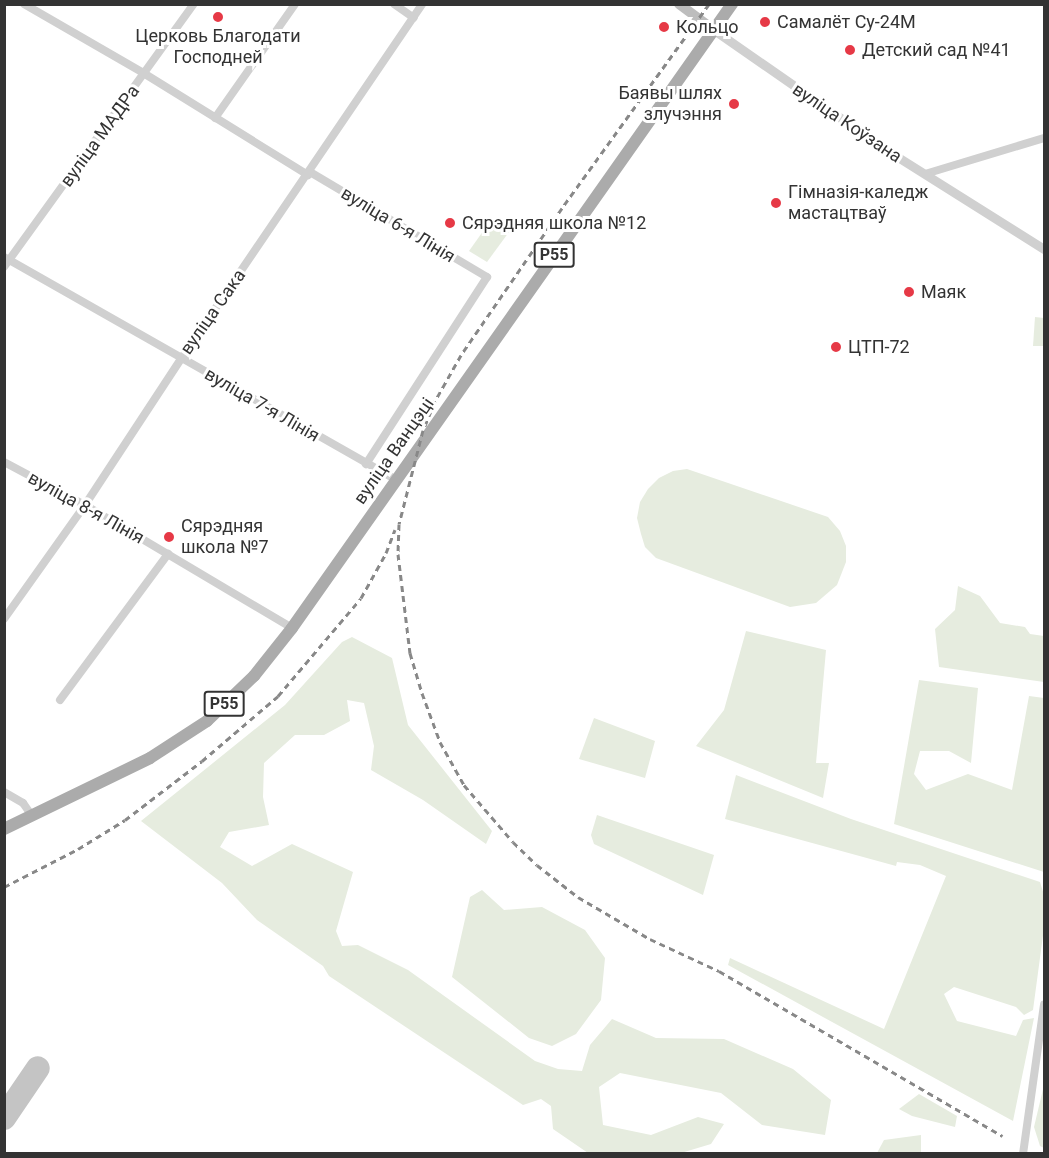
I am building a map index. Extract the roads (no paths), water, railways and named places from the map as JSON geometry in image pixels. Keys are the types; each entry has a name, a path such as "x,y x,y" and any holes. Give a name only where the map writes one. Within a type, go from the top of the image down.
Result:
{"main road":[{"path":"679,4 714,30"},
{"name":"вуліца Ванцэці","path":"4,829 150,758 207,721 254,676 292,628 732,4"}],"street":[{"name":"вуліца 6-я Лінія","path":"24,4 487,277"},
{"name":"вуліца МАДРа","path":"4,267 7,258 145,74 194,4"},
{"path":"215,118 272,39 294,4"},
{"path":"394,4 414,18"},
{"name":"вуліца Сака","path":"4,619 85,505 181,359 423,4"},
{"name":"вуліца Коўзана","path":"714,30 754,60 925,174 1044,249"},
{"path":"925,174 1044,138"},
{"name":"вуліца 7-я Лінія","path":"7,258 366,465 396,480"},
{"name":"вуліца Ванцэці","path":"366,465 487,277"},
{"name":"вуліца 8-я Лінія","path":"4,462 85,505 292,628"},
{"path":"60,700 168,554"},
{"path":"4,792 23,803 32,816"},
{"path":"1023,1154 1044,1004"}],"railway":[{"path":"709,4 562,208 461,355 435,401 423,430 399,524 398,554 410,653 440,742 464,785 513,842 537,865 578,897 650,939 719,971 1002,1136"},
{"path":"4,887 78,849 125,820 202,761 278,696 361,598 386,553 395,530"}],"place":[{"name":"Церковь Благодати Господней","path":"218,17"},
{"name":"Самалёт Су-24М","path":"765,22"},
{"name":"Кольцо","path":"664,27"},
{"name":"Детский сад №41","path":"850,50"},
{"name":"Баявы шлях злучэння","path":"734,104"},
{"name":"Гімназія-каледж мастацтваў","path":"776,203"},
{"name":"Сярэдняя школа №12","path":"450,223"},
{"name":"Маяк","path":"909,292"},
{"name":"ЦТП-72","path":"836,347"},
{"name":"Сярэдняя школа №7","path":"169,537"}]}
